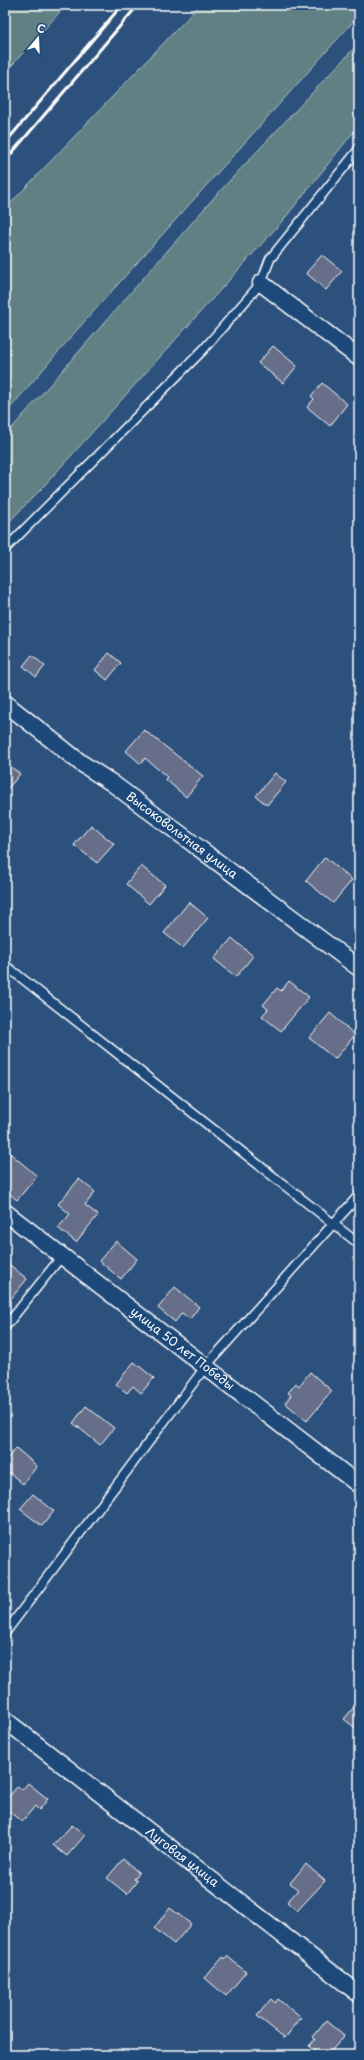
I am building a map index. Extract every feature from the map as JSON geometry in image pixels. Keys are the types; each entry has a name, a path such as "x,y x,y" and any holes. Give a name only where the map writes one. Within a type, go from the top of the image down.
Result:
{"street":[{"path":"261,283 359,358"},
{"name":"Высоковольтная улица","path":"5,703 81,763 112,783 359,968"},
{"name":"улица 50 лет Победы","path":"5,1212 359,1485"},
{"name":"Луговая улица","path":"5,1720 359,1994"}],"lane":[{"path":"5,549 203,350 261,283 270,259 359,149"},
{"path":"5,965 359,1244"},
{"path":"5,1633 206,1366 359,1195"},
{"path":"5,1328 62,1256"}],"green space":[{"path":"5,5 66,5 5,73"},
{"path":"200,5 359,5 359,15 76,331 5,414 5,209"},
{"path":"359,43 359,125 285,218 42,488 5,526 5,436 218,193"}],"building":[{"path":"322,255 342,271 326,290 306,273"},
{"path":"273,346 297,366 283,383 258,363"},
{"path":"322,383 347,404 330,426 307,407 314,399 311,396"},
{"path":"109,653 121,663 107,680 95,670"},
{"path":"32,655 45,666 36,677 23,666"},
{"path":"144,730 203,776 186,797 165,779 167,777 145,758 141,764 126,751"},
{"path":"5,762 20,774 5,792"},
{"path":"275,773 286,782 267,805 256,796"},
{"path":"91,825 114,844 97,863 74,845"},
{"path":"325,857 352,880 333,903 306,881"},
{"path":"141,866 165,885 149,904 126,884"},
{"path":"189,902 208,918 183,948 164,933"},
{"path":"232,938 253,956 236,977 214,959"},
{"path":"289,981 309,997 281,1031 262,1016 268,1009 263,1005 277,988 281,991"},
{"path":"330,1013 355,1035 335,1059 309,1038"},
{"path":"5,1149 37,1176 17,1200 5,1190"},
{"path":"79,1179 95,1192 85,1205 98,1215 76,1242 58,1228 70,1214 58,1204"},
{"path":"116,1241 137,1259 121,1279 99,1261"},
{"path":"5,1261 27,1279 5,1306"},
{"path":"175,1287 199,1307 190,1319 182,1313 175,1322 158,1308"},
{"path":"134,1362 154,1378 141,1393 133,1386 127,1393 116,1384"},
{"path":"310,1372 332,1391 307,1421 285,1403 291,1395 288,1393 296,1383 299,1386"},
{"path":"86,1406 114,1428 100,1445 73,1423"},
{"path":"16,1448 37,1466 23,1484 5,1469 5,1461"},
{"path":"33,1494 54,1511 42,1526 20,1509"},
{"path":"359,1701 359,1731 344,1719"},
{"path":"28,1783 48,1799 39,1810 35,1806 22,1822 5,1808 5,1801 18,1786 22,1790"},
{"path":"72,1825 85,1835 67,1856 53,1845"},
{"path":"123,1859 139,1873 134,1879 137,1881 127,1894 107,1878"},
{"path":"306,1864 325,1881 297,1911 287,1902 298,1890 290,1883"},
{"path":"170,1908 191,1924 174,1944 154,1928"},
{"path":"227,1956 246,1972 226,1996 205,1978 223,1957 225,1959"},
{"path":"271,1999 275,2003 278,1999 301,2018 285,2038 257,2016"},
{"path":"326,2021 344,2036 328,2055 319,2055 309,2046 315,2039 313,2037"}],"railway":[{"path":"5,143 122,5"},
{"path":"5,161 138,5"}]}
